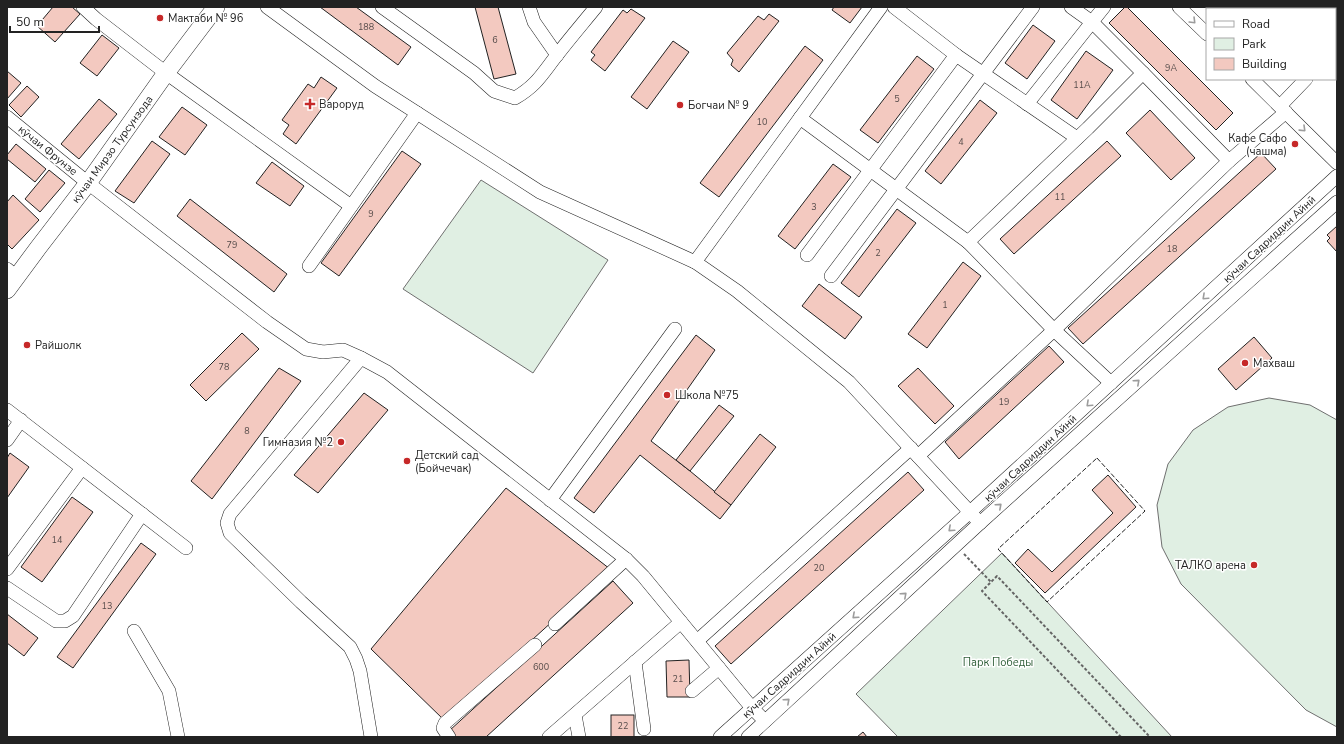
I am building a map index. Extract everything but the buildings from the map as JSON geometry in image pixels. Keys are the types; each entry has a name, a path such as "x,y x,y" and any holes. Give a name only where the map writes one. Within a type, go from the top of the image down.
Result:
{"main road":[{"name":"кӯчаи Мирзо Турсунзода","path":"10,279 88,183 166,73 216,7"}],"street":[{"path":"83,7 96,19 166,73 351,206"},
{"path":"268,7 375,86 540,192 695,262 737,291 849,382 980,524"},
{"path":"382,7 474,73 494,91 515,98 537,82 596,7"},
{"path":"529,7 534,22 557,55"},
{"path":"695,262 881,7"},
{"path":"894,7 956,55 1077,138"},
{"path":"831,276 1033,7"},
{"path":"1071,7 1092,22 1229,161"},
{"path":"1027,104 1104,7"},
{"path":"1179,7 1206,33"},
{"path":"807,255 956,55"},
{"path":"968,242 1143,73"},
{"path":"1253,80 1337,163"},
{"path":"697,641 1054,330 1283,109 1305,80"},
{"path":"309,266 417,113"},
{"name":"кӯчаи Фрунзе","path":"7,117 88,183 266,322 306,349 323,352 343,350 362,358 387,372 626,559 643,576 752,708 765,721"},
{"path":"800,118 968,242 1054,330 1111,383"},
{"name":"кӯчаи Садриддин Айнӣ","path":"720,737 970,512 1337,176"},
{"name":"кӯчаи Садриддин Айнӣ","path":"748,737 980,524 1337,202"},
{"path":"550,500 675,329"},
{"path":"362,358 230,514 227,523 230,533 350,647 360,671 371,737"},
{"path":"7,410 186,548"},
{"path":"7,440 21,420"},
{"path":"7,569 82,468"},
{"path":"7,588 56,621 65,621 73,616 142,514"},
{"path":"555,624 626,559"},
{"path":"549,737 681,622"},
{"path":"134,631 169,691 178,737"},
{"path":"449,737 443,728 445,723 534,644"},
{"path":"635,662 644,729"},
{"path":"692,691 719,668"},
{"path":"574,715 578,737"}],"path":[{"path":"957,546 991,582"},
{"path":"1121,737 982,591 997,576 1150,737"}],"green space":[{"path":"481,180 608,260 533,373 403,289"},
{"name":"ТАЛКО арена","path":"1269,398 1310,405 1337,420 1337,727 1306,710 1181,584 1162,547 1157,505 1168,464 1193,430 1228,407"},
{"name":"Парк Победы","path":"1002,553 1172,737 898,737 856,694"}],"fence":[{"path":"1097,458 1145,511 1047,602 998,549 1097,458"}],"place":[{"name":"Мактаби № 96","path":"160,18"},
{"name":"Вароруд","path":"310,104"},
{"name":"Богчаи № 9","path":"680,105"},
{"name":"Кафе Сафо (чашма)","path":"1295,144"},
{"name":"Райшолк","path":"27,345"},
{"name":"Махваш","path":"1245,363"},
{"name":"Школа №75","path":"667,395"},
{"name":"Гимназия №2","path":"341,442"},
{"name":"Детский сад (Бойчечак)","path":"407,461"},
{"name":"ТАЛКО арена","path":"1254,565"}]}
